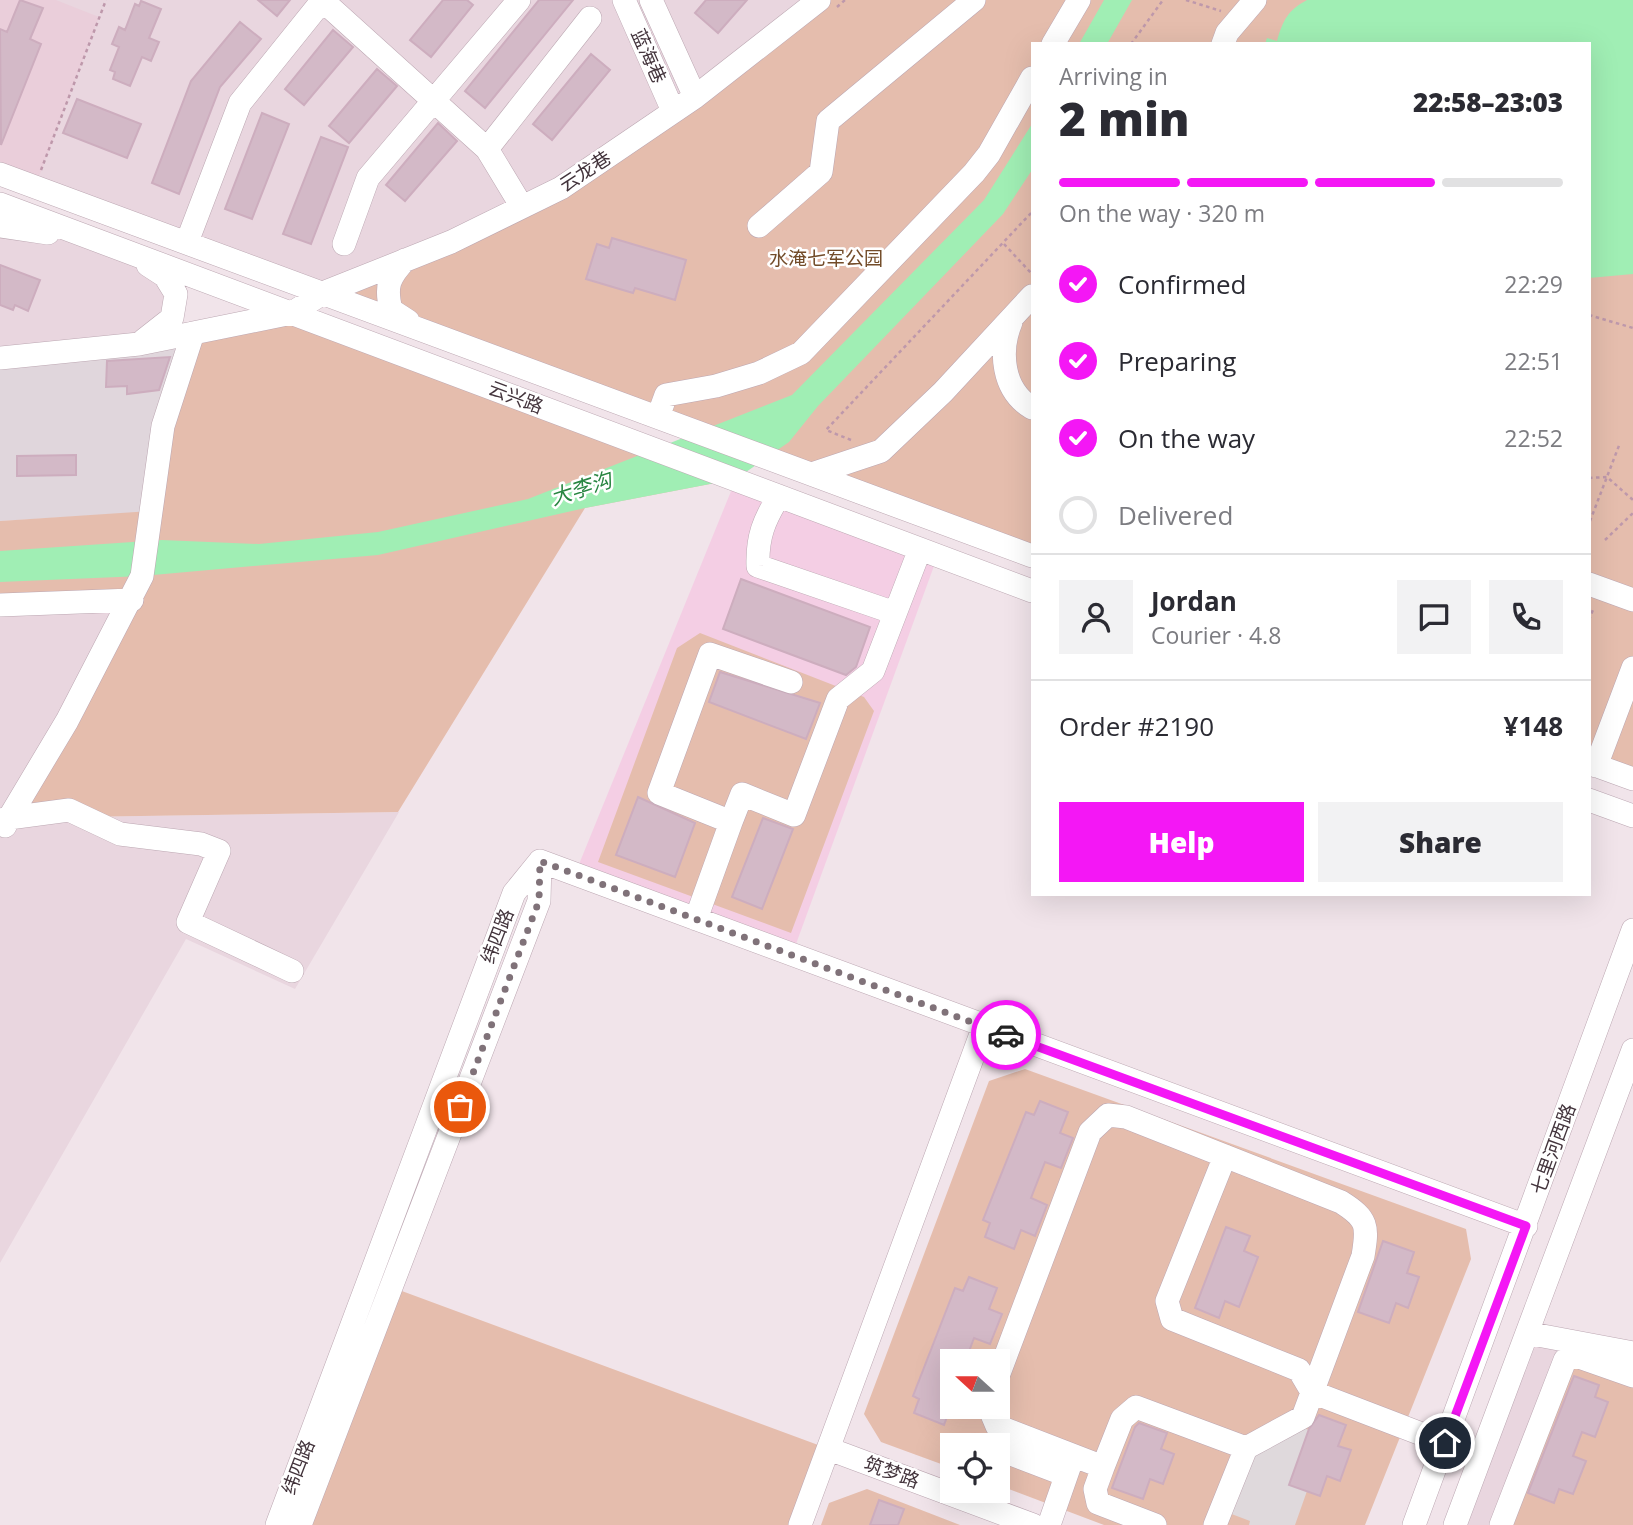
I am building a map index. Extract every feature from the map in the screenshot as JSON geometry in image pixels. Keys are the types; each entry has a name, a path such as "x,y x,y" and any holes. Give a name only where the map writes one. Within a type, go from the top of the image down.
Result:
{"street":[{"path":"187,242 240,103 322,0 486,149 523,207"},
{"path":"344,244 369,178 519,0"},
{"name":"蓝海巷","path":"624,0 673,111"},
{"name":"蓝海巷","path":"651,0 695,97"},
{"name":"云龙巷","path":"292,313 323,293 451,242 561,188 695,97 820,0"},
{"path":"759,226 821,173 828,121 974,0"},
{"path":"1054,42 1079,0"},
{"path":"1224,42 1227,33 1248,8"},
{"path":"486,149 590,19"},
{"path":"664,419 666,395 716,386 759,373 801,353 974,173 989,154 1031,80"},
{"name":"云兴路","path":"0,174 1031,556"},
{"name":"云兴路","path":"0,204 1031,591"},
{"path":"0,226 38,229 166,276"},
{"path":"124,250 166,276 176,294 172,318 139,344"},
{"path":"406,259 389,276 387,294 391,310 419,328"},
{"path":"812,474 881,451 943,392 1031,297"},
{"path":"0,358 139,344 292,313"},
{"path":"1013,316 1003,341 1004,365 1013,388 1031,407"},
{"path":"3,824 68,721 142,576 163,426 193,333"},
{"path":"769,492 757,543 758,566 895,612"},
{"path":"696,919 742,794 794,815 838,699 873,671 920,549"},
{"path":"1591,585 1633,600"},
{"path":"0,605 132,600"},
{"path":"731,822 659,793 709,654 791,682"},
{"path":"1633,668 1593,764 1633,779"},
{"path":"1591,801 1633,816"},
{"path":"3,824 69,810 120,834 201,844 219,851 188,922 292,971"},
{"path":"540,861 1526,1226"},
{"name":"纬四路","path":"277,1525 513,892 540,861"},
{"name":"纬四路","path":"300,1525 539,901 540,861"},
{"name":"七里河西路","path":"1414,1525 1633,930"},
{"path":"800,1525 984,1026"},
{"name":"七里河西路","path":"1455,1525 1633,1050"},
{"path":"1008,1349 1090,1132 1108,1115 1126,1117 1341,1202 1360,1214 1367,1231 1363,1256 1303,1417 1246,1448 1214,1525"},
{"path":"1225,1156 1167,1301 1172,1320 1299,1370 1312,1392 1445,1443"},
{"path":"1527,1333 1633,1353"},
{"path":"1501,1525 1565,1360 1576,1356 1633,1376"},
{"path":"1155,1525 1098,1503 1096,1489 1103,1467 1122,1419 1136,1406 1246,1448"},
{"path":"994,1419 997,1426 1070,1466"},
{"name":"筑梦路","path":"830,1449 1033,1525"},
{"path":"1010,1451 1070,1466 1103,1467"},
{"path":"1049,1525 1070,1466"}],"path":[{"path":"35,187 106,0"},
{"path":"1132,42 1163,0"},
{"path":"1185,0 1248,8"},
{"path":"881,451 826,430 1031,213"},
{"path":"1004,244 1031,273"},
{"path":"1591,316 1633,328"},
{"path":"1591,519 1620,443"},
{"path":"1591,478 1607,477 1633,500"},
{"path":"1605,540 1633,513"}],"shaded area":[{"path":"0,0 819,0 561,188 323,293 0,174"},
{"path":"0,0 56,0 99,17 35,187 0,174"},
{"path":"0,204 124,250 176,294 139,344 0,352"},
{"path":"193,333 152,512 0,521 0,358"},
{"path":"736,479 938,555 792,955 575,874"},
{"path":"132,600 10,818 399,812 295,989 186,939 0,1263 0,604"},
{"path":"1527,1333 1633,1353 1633,1525 1455,1525"},
{"path":"1292,1424 1309,1430 1307,1491 1295,1525 1249,1525 1250,1521 1221,1510 1246,1448"}],"green space":[{"name":"水淹七军公园","path":"819,0 1633,0 1633,779 1591,764 1591,42 1031,42 1031,556 323,293 561,188"},
{"path":"292,313 736,479 585,508 398,812 9,818 132,600 0,604 0,521 151,511 193,333"},
{"path":"700,633 864,697 874,711 791,933 598,862 677,648"},
{"path":"1025,1069 1466,1229 1471,1259 1365,1525 1104,1525 1010,1490 1010,1433 940,1433 940,1464 881,1442 864,1414 989,1081"},
{"path":"391,1287 829,1449 800,1525 300,1525"},
{"path":"1565,1360 1633,1376 1633,1525 1501,1525"},
{"path":"867,1489 960,1525 821,1525 829,1503"}],"water":[{"path":"1104,0 1132,0 1108,42 1080,42"},
{"path":"1307,0 1633,0 1633,274 1591,278 1591,42 1266,42 1267,38 1277,41 1287,16"},
{"name":"大李沟","path":"1031,126 1031,172 1003,214 818,406 789,442 736,479 585,508 378,555 142,576 0,582 0,551 162,540 259,544 378,532 528,499 792,395 984,200"}],"building":[{"path":"20,0 43,8 30,39 41,44 1,145 0,29 7,32"},
{"path":"258,0 290,0 277,16"},
{"path":"443,0 467,0 473,5 431,57 410,40"},
{"path":"539,0 573,0 485,108 465,91"},
{"path":"706,0 747,0 718,33 695,13"},
{"path":"141,1 161,9 149,38 159,42 151,61 142,57 130,86 113,79 115,72 110,70 119,47 112,44 119,27 125,30 135,4 139,6"},
{"path":"240,22 261,39 220,87 179,194 152,183 191,81"},
{"path":"333,30 353,47 304,105 285,89"},
{"path":"591,54 610,70 552,140 533,124"},
{"path":"377,69 397,86 349,143 329,126"},
{"path":"77,99 141,124 127,158 63,133"},
{"path":"262,113 289,124 252,219 225,209"},
{"path":"438,123 457,141 405,201 386,185"},
{"path":"321,137 348,147 311,244 283,234"},
{"path":"612,238 686,260 675,300 635,288 633,293 586,279 597,244 609,248"},
{"path":"0,265 40,280 28,311 15,305 13,310 0,305"},
{"path":"170,357 159,390 127,394 127,386 106,387 107,361"},
{"path":"76,455 76,475 17,476 17,456"},
{"path":"741,579 870,627 856,667 846,675 723,629"},
{"path":"720,672 820,703 806,739 709,702"},
{"path":"638,797 695,823 675,877 616,855"},
{"path":"763,818 793,829 762,909 732,897"},
{"path":"1040,1101 1068,1112 1060,1133 1073,1138 1061,1168 1045,1162 1031,1198 1047,1205 1035,1236 1021,1230 1014,1249 985,1237 990,1223 983,1220 1026,1112 1034,1115"},
{"path":"1226,1227 1250,1236 1244,1251 1258,1257 1239,1307 1225,1301 1219,1318 1195,1308"},
{"path":"1383,1241 1414,1252 1407,1273 1419,1277 1408,1308 1396,1303 1389,1323 1358,1312"},
{"path":"969,1277 997,1288 989,1309 1002,1314 990,1344 974,1338 970,1349 940,1349 940,1419 946,1419 944,1425 914,1413 919,1399 913,1396 955,1288 963,1291"},
{"path":"1574,1376 1599,1385 1595,1397 1608,1402 1595,1437 1582,1432 1573,1456 1586,1461 1573,1494 1559,1489 1554,1503 1528,1493"},
{"path":"1319,1415 1346,1425 1338,1446 1351,1450 1340,1481 1327,1476 1320,1496 1289,1485 1309,1429"},
{"path":"1139,1423 1167,1433 1161,1449 1174,1454 1163,1484 1150,1479 1143,1499 1112,1488 1135,1427"},
{"path":"879,1500 904,1509 898,1525 870,1525"}],"way so far":[{"path":"460,1107 539,901 540,861 1006,1035"}],"route":[{"path":"1006,1035 1526,1226 1445,1443"}]}
